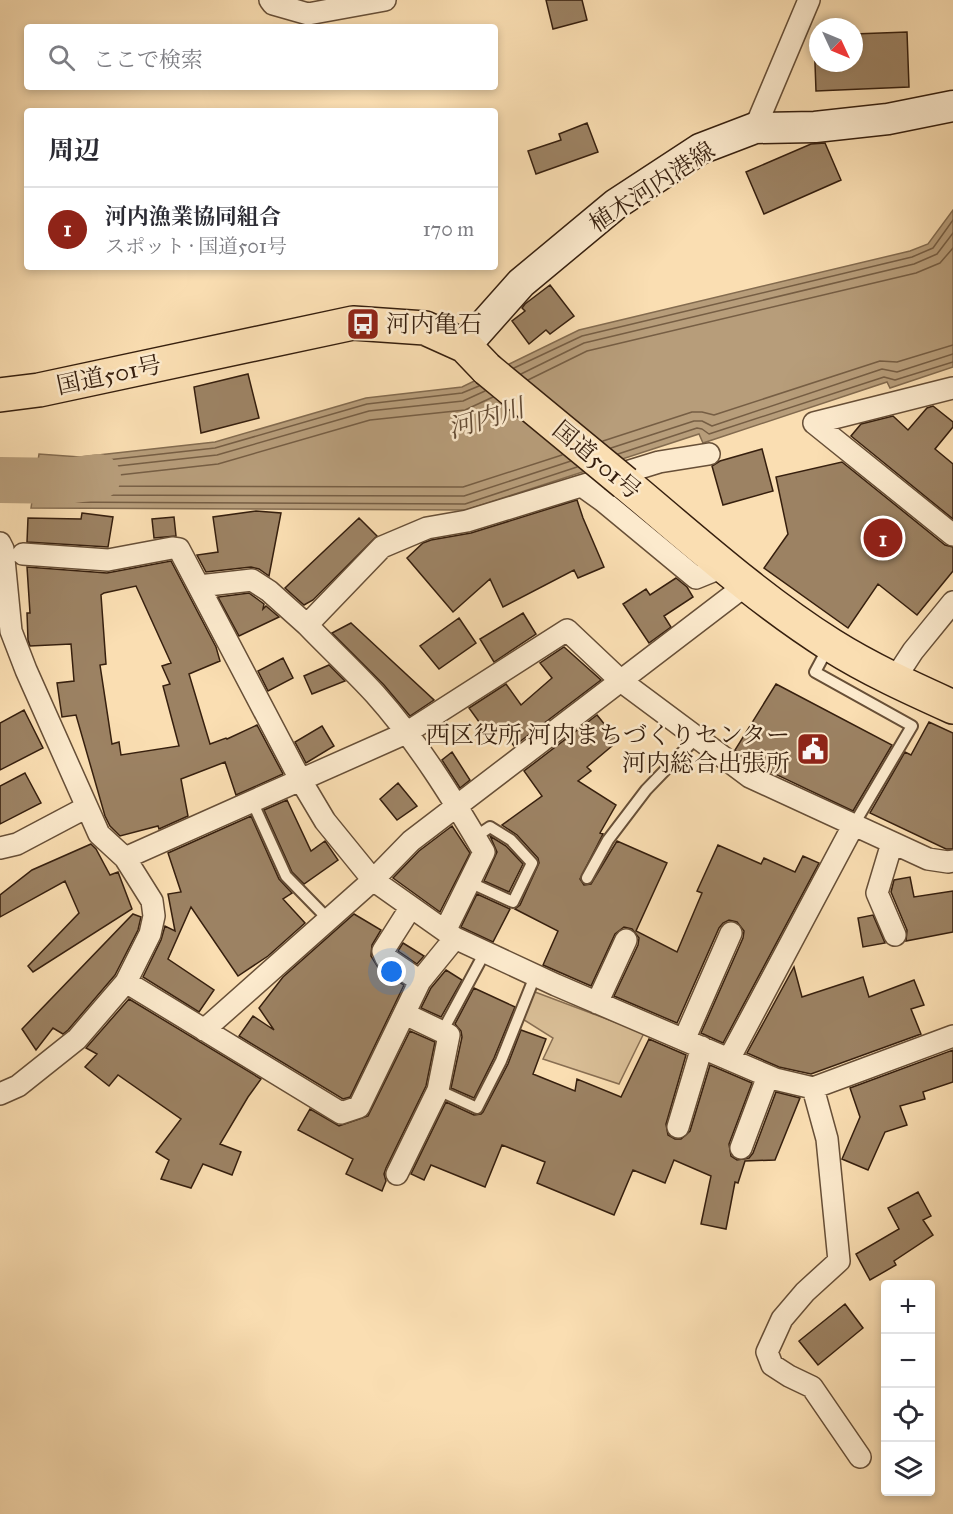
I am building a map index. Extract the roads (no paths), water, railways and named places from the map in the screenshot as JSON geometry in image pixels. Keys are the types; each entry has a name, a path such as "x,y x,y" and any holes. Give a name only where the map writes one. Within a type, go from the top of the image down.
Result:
{"highway":[{"name":"国道501号","path":"0,398 352,323 425,328 476,358 735,576 830,645 894,680 953,707"}],"main road":[{"name":"植木河内港線","path":"476,358 521,283 616,204 700,149 755,128 815,128 888,119 953,106"}],"street":[{"path":"270,0 273,4 308,14 385,0"},
{"path":"755,128 809,0"},
{"path":"951,390 814,423 953,535"},
{"path":"307,625 382,547 427,528 467,521 659,462 709,454"},
{"path":"582,486 696,578 735,576"},
{"path":"0,543 3,549 11,631 26,670 99,834 125,858 152,901 154,916 150,934 126,982 77,1039 18,1086 0,1094"},
{"path":"23,554 108,560 172,548 179,549 300,779 325,821 373,880 450,935 535,976 768,1076 813,1088 953,1036"},
{"path":"204,1030 373,880 411,841 621,681 735,576"},
{"path":"126,982 341,1113 359,1107 420,981 450,935 469,882 484,852 406,733 375,694 307,625 269,591 252,580 199,586"},
{"path":"894,680 913,651 953,602"},
{"path":"125,858 406,733 567,630 621,681 750,777 928,859 953,861"},
{"path":"0,849 17,844 87,807"},
{"path":"729,1059 853,826"},
{"path":"892,843 876,893 895,935"},
{"path":"411,907 383,951 386,958 420,981"},
{"path":"678,1127 693,1044 731,933"},
{"path":"597,1003 626,940"},
{"path":"397,1174 438,1090 449,1035 405,1014"},
{"path":"741,1148 768,1076"},
{"path":"813,1088 827,1139 839,1261 805,1292 782,1319 767,1352 772,1365 812,1387 860,1457"}],"lane":[{"path":"830,645 815,672 912,726 853,826"},
{"path":"587,878 608,840 646,790 697,737"},
{"path":"252,801 286,876 328,919"},
{"path":"469,882 513,902 532,863 511,840 490,827 475,837"},
{"path":"442,1032 485,952"},
{"path":"438,1090 477,1108 501,1061 535,976"}],"water":[{"path":"953,210 953,367 890,388 887,382 703,443 699,434 466,510 31,508 39,454 80,457 215,442 366,398 462,387 579,330 910,251 928,244"}],"waterway":[{"name":"河内川","path":"0,480 66,481 98,477"}],"place":[{"name":"河内亀石","path":"363,324"},
{"name":"河内漁業協同組合","path":"883,538"},
{"name":"西区役所 河内まちづくりセンター 河内総合出張所","path":"813,749"}]}
